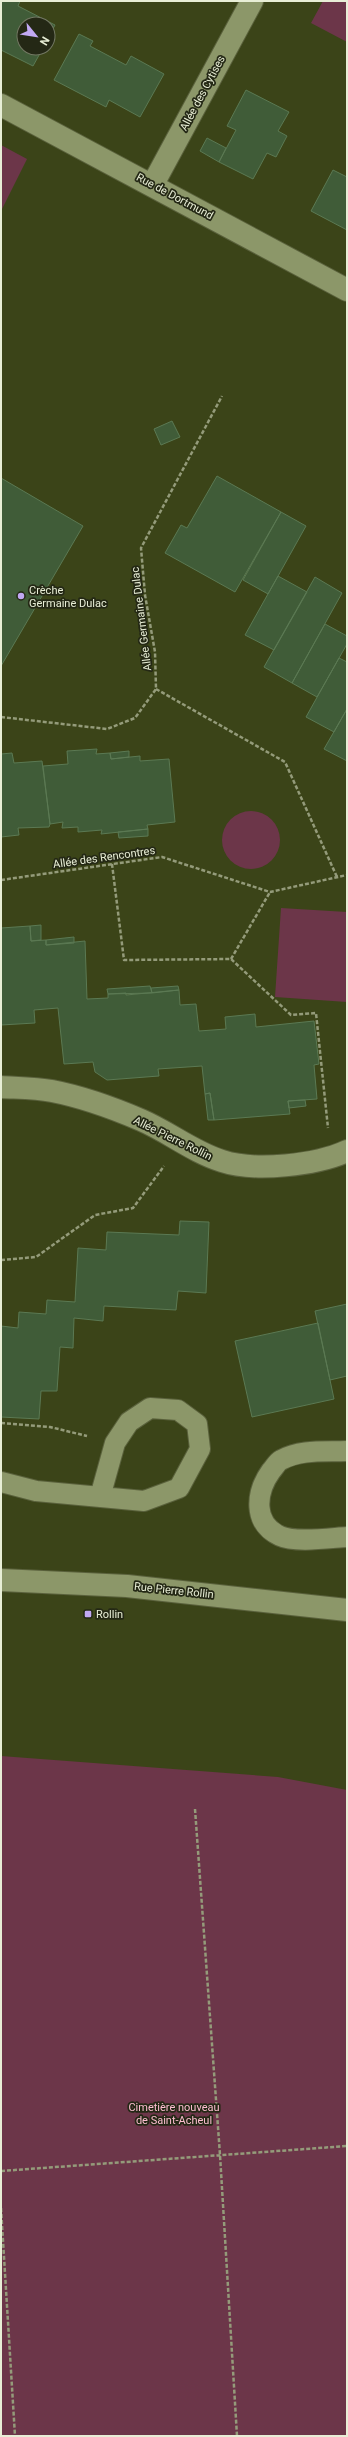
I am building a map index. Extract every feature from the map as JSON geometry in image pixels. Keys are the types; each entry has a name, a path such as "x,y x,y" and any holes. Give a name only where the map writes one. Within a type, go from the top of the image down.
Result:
{"street":[{"name":"Allée des Cytises","path":"153,184 252,1"},
{"name":"Rue de Dortmund","path":"1,105 153,184 347,290"},
{"name":"Allée Pierre Rollin","path":"1,1086 52,1091 92,1102 143,1121 181,1143 223,1162 254,1167 339,1155"},
{"name":"Rue Pierre Rollin","path":"1,1580 127,1586 347,1610"}],"lane":[{"path":"1,1482 36,1491 100,1497 144,1501 180,1488 200,1448 197,1424 178,1410 150,1408 129,1422 115,1443 100,1497"},
{"path":"347,1451 301,1453 279,1460 265,1480 260,1493 258,1505 262,1519 271,1530 281,1537 295,1539 347,1537"}],"path":[{"name":"Allée Germaine Dulac","path":"156,689 155,652 145,595 141,548 222,396"},
{"path":"1,717 107,729 135,718 156,689 285,762 337,878"},
{"name":"Allée des Rencontres","path":"1,880 162,857 270,892 347,875"},
{"path":"112,864 124,960 231,959 291,1015 316,1013 339,1155"},
{"path":"231,959 270,892"},
{"path":"1,1260 36,1257 95,1215 133,1208 181,1143"},
{"path":"1,1424 50,1427 115,1443"},
{"path":"195,1809 220,2155 237,2436"},
{"path":"1,2171 347,2146"},
{"path":"1,2208 15,2436"}],"green space":[{"path":"323,1 347,1 347,42 311,23"},
{"path":"1,145 27,159 1,211"},
{"path":"245,811 257,811 272,819 280,834 280,846 272,861 257,869 245,869 230,861 222,846 222,834 230,819"},
{"path":"281,908 347,912 347,1002 275,997"},
{"name":"Cimetière nouveau de Saint-Acheul","path":"1,1756 278,1777 347,1790 347,2436 1,2436"}],"building":[{"path":"1,1 20,1 18,6 37,16 16,16 16,56 39,56 33,66 1,50"},
{"path":"79,34 93,41 90,46 126,65 131,56 164,74 140,117 109,100 106,107 54,80"},
{"path":"246,90 289,112 278,131 287,136 276,157 267,153 253,179 219,162 236,130 227,126"},
{"path":"207,138 226,148 219,162 200,151"},
{"path":"333,170 347,177 347,230 311,211"},
{"path":"172,421 180,437 161,445 154,429"},
{"path":"217,476 281,512 235,592 165,553 181,525 187,528"},
{"name":"Crèche Germaine Dulac","path":"1,478 83,526 1,666"},
{"path":"281,512 306,526 268,594 243,580"},
{"path":"278,576 307,592 274,650 245,635"},
{"path":"315,577 342,593 292,683 264,667"},
{"path":"325,624 347,636 347,644 317,697 292,683"},
{"path":"339,658 347,662 347,709 334,732 306,717"},
{"path":"347,709 347,761 324,749"},
{"path":"97,749 96,754 110,753 111,759 140,756 140,761 169,759 175,822 147,825 148,829 101,834 102,830 78,832 78,827 62,828 63,822 50,824 43,766 68,764 67,751"},
{"path":"129,751 129,757 111,759 110,753"},
{"path":"12,753 14,763 42,761 50,824 49,827 18,828 19,835 1,837 1,754"},
{"path":"148,829 148,836 119,838 118,832"},
{"path":"41,925 41,940 31,941 30,926"},
{"path":"30,926 31,941 46,940 46,945 85,941 87,999 108,998 108,994 126,993 126,995 179,990 180,1005 196,1004 199,1031 226,1029 225,1017 255,1014 256,1027 314,1021 319,1064 314,1065 317,1099 288,1101 290,1114 214,1120 210,1093 205,1094 202,1066 158,1069 159,1076 107,1080 95,1072 93,1062 64,1064 58,1008 34,1010 35,1023 1,1025 1,928"},
{"path":"74,937 74,943 46,945 46,940"},
{"path":"150,986 152,993 108,994 107,989"},
{"path":"178,986 179,990 152,993 151,988"},
{"path":"210,1093 214,1120 208,1120 205,1094"},
{"path":"305,1100 306,1106 289,1108 288,1101"},
{"path":"180,1221 209,1222 206,1293 178,1291 176,1310 104,1306 103,1321 74,1318 73,1348 60,1347 57,1391 41,1391 39,1419 1,1417 1,1326 18,1328 19,1312 46,1314 47,1300 75,1302 78,1248 106,1250 107,1232 179,1235"},
{"path":"347,1304 347,1376 330,1380 315,1311"},
{"path":"318,1323 334,1399 252,1417 235,1341"}],"place":[{"name":"Crèche Germaine Dulac","path":"21,596"},
{"name":"Rollin","path":"88,1614"}]}
